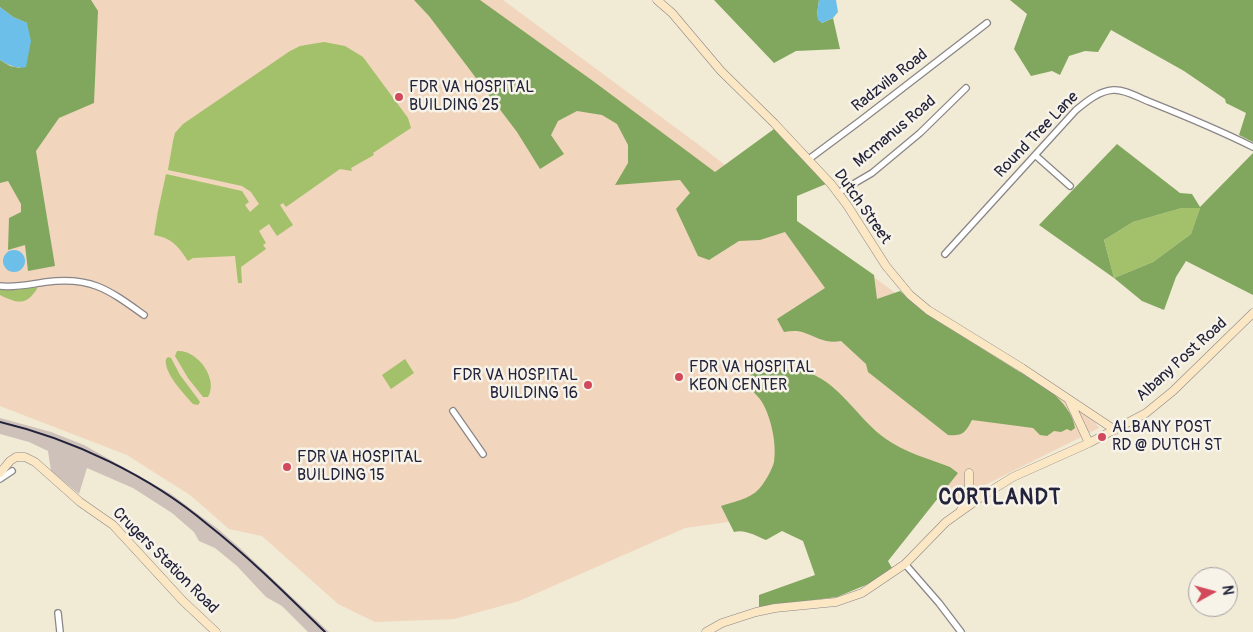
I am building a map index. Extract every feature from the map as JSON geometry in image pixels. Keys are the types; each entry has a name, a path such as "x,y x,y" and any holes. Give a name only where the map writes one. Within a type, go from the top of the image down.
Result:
{"street":[{"name":"Dutch Street","path":"657,0 677,18 721,71 809,159 838,193 886,266 910,295 928,310 1022,368 1115,430"},
{"name":"Radzvila Road","path":"809,159 987,22"},
{"name":"Mcmanus Road","path":"838,193 872,173 913,139 966,88"},
{"name":"Round Tree Lane","path":"945,254 1076,110 1091,98 1115,90 1123,92 1210,126 1253,147"},
{"path":"1035,155 1070,186"},
{"path":"0,286 49,281 81,281 97,285 114,294 144,315"},
{"name":"Albany Post Road","path":"706,632 722,623 756,612 775,608 836,602 853,597 872,588 905,564 946,522 961,510 1013,477 1089,444 1146,413 1165,398 1226,341 1253,313"},
{"path":"1069,400 1089,444"},
{"path":"453,411 483,454"},
{"name":"Crugers Station Road","path":"0,474 10,461 16,457 25,457 35,462 80,502 112,525 183,601 216,632"},
{"path":"0,479 12,471"},
{"path":"961,510 969,486 969,473"},
{"path":"905,564 961,632"},
{"path":"58,613 60,632"}],"shaded area":[{"path":"0,0 503,0 905,300 1093,419 1099,428 959,498 900,475 778,515 685,528 519,601 454,619 375,622 338,604 262,536 229,529 190,495 127,455 0,406"},
{"path":"0,418 51,432 84,445 171,494 240,548 329,632 308,632 282,606 266,597 237,566 215,548 199,541 194,532 172,513 133,488 87,468 79,494 51,471 48,451 29,442 0,434"}],"green space":[{"path":"0,0 91,0 98,11 94,103 59,118 36,151 55,266 28,271 25,245 8,250 9,218 21,212 21,204 8,181 0,183 0,60 10,66 20,68 27,23 13,17 0,7"},
{"path":"414,0 480,0 715,172 774,129 826,184 797,196 797,221 874,275 877,299 900,291 925,313 1052,392 1069,413 1075,428 1071,431 1067,429 1061,432 1054,431 1047,436 1040,435 1033,428 972,420 963,433 948,435 868,372 866,364 841,341 818,339 800,331 784,332 777,319 825,288 785,232 760,240 739,241 709,260 698,256 676,209 690,193 680,180 615,185 628,163 628,145 617,124 602,115 577,111 558,121 551,135 564,154 540,169 517,132 429,16"},
{"path":"714,0 819,0 817,15 822,23 833,18 840,49 796,51 774,63"},
{"path":"1010,0 1253,0 1253,142 1239,135 1246,113 1226,103 1225,99 1184,71 1111,30 1098,52 1085,51 1069,56 1060,75 1052,71 1031,76 1014,49 1027,14"},
{"path":"324,42 345,46 363,57 408,118 411,128 373,153 374,155 351,168 352,171 340,169 286,207 283,203 280,205 293,225 277,236 269,224 259,231 266,243 263,245 266,249 241,267 242,283 238,283 235,256 193,258 188,261 174,244 166,238 154,235 166,174 242,191 249,202 245,205 250,212 259,204 251,192 242,186 168,170 175,133 183,124 290,51 300,46"},
{"path":"1117,144 1180,193 1192,194 1200,207 1253,153 1253,295 1186,261 1176,277 1164,310 1142,301 1114,278 1039,225","holes":["1182,208 1200,208 1191,234 1153,262 1114,278 1104,240 1133,222"]},
{"path":"1182,208 1200,208 1191,234 1153,262 1114,278 1104,240 1133,222"},
{"path":"38,287 30,298 22,302 0,295 0,290"},
{"path":"177,351 192,355 204,366 211,382 211,390 208,397 203,397 188,378 175,356"},
{"path":"168,357 171,358 180,375 200,402 198,405 193,404 171,376 166,364"},
{"path":"405,359 414,373 391,389 382,375"},
{"path":"803,371 816,376 837,391 876,431 893,444 950,467 958,473 888,561 892,568 873,582 837,597 759,607 759,595 815,575 803,541 782,531 766,540 746,532 734,532 721,506 751,495 764,483 772,469 775,447 771,423 762,402 749,387 751,372"}],"water":[{"path":"819,0 836,0 838,12 833,18 822,23 818,20 817,15"},
{"path":"0,7 13,17 27,23 31,41 26,67 16,67 0,60"},
{"path":"14,250 22,253 25,261 22,269 14,272 6,269 3,261 6,253"}],"railway":[{"path":"0,422 55,438 82,449 109,461 161,490 223,537 268,576 325,632"}],"place":[{"name":"FDR VA HOSPITAL BUILDING 25","path":"399,97"},
{"name":"FDR VA HOSPITAL KEON CENTER","path":"679,377"},
{"name":"FDR VA HOSPITAL BUILDING 16","path":"588,385"},
{"name":"ALBANY POST RD @ DUTCH ST","path":"1102,437"},
{"name":"FDR VA HOSPITAL BUILDING 15","path":"287,467"}],"district":[{"name":"CORTLANDT","path":"1000,499"}]}
